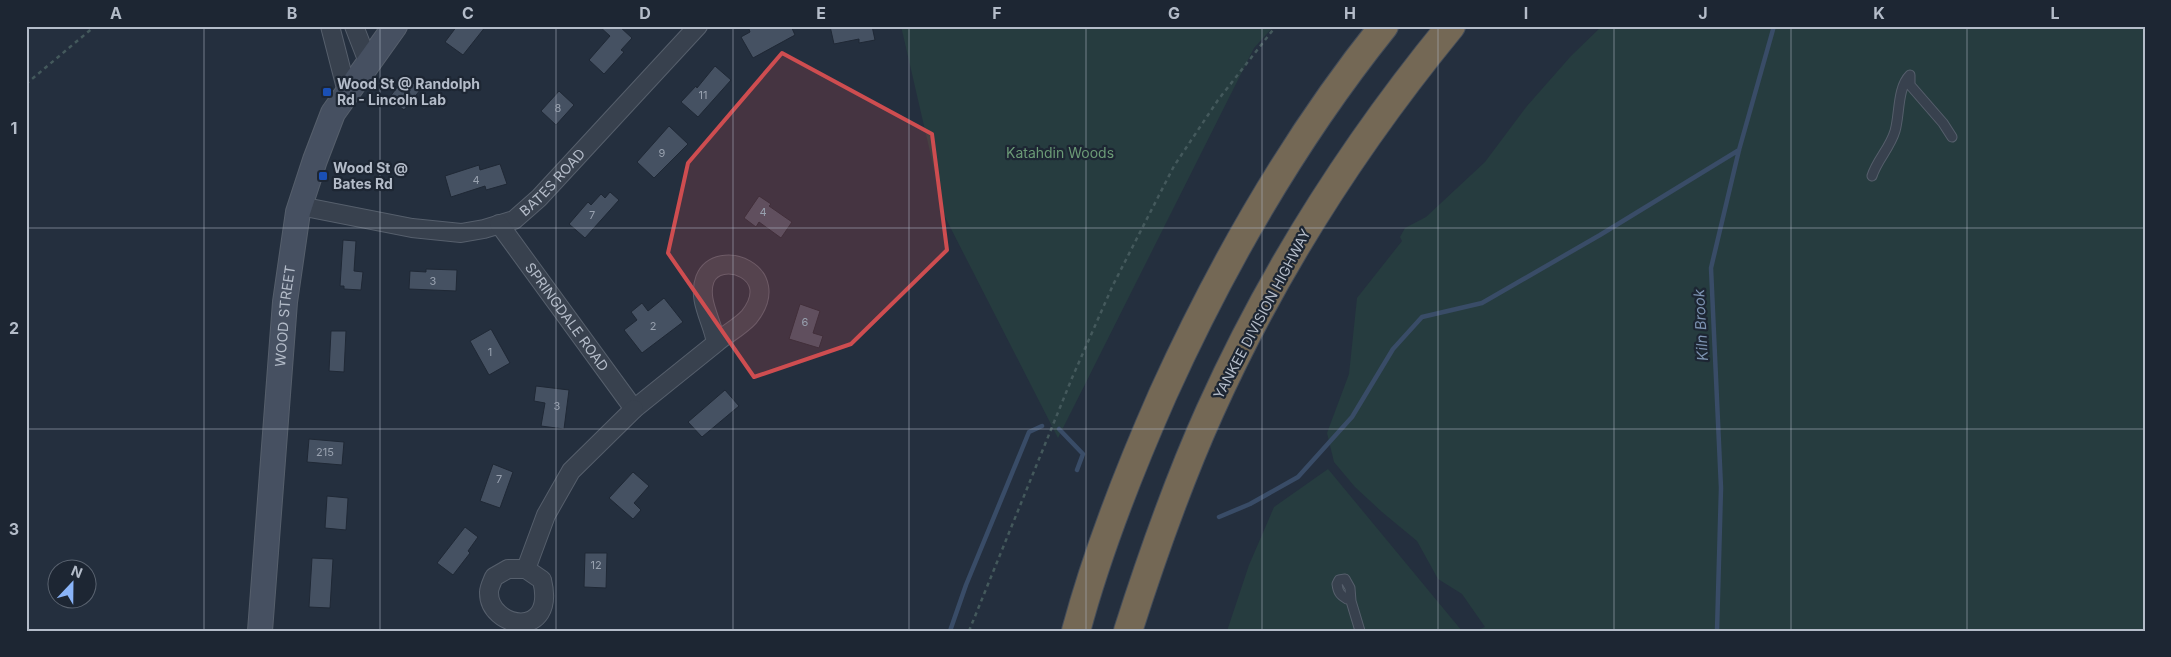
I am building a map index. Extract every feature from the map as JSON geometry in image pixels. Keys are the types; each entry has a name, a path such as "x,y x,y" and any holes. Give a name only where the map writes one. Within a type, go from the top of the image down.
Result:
{"highway":[{"path":"1076,631 1092,573 1140,444 1187,342 1237,246 1280,173 1384,26"},
{"name":"YANKEE DIVISION HIGHWAY","path":"1128,631 1179,485 1210,410 1248,335 1300,239 1328,194 1391,103 1451,26"}],"street":[{"path":"330,26 347,92"},
{"path":"354,26 368,62"},
{"name":"WOOD STREET","path":"260,631 285,302 300,206 333,113 394,26"},
{"name":"BATES ROAD","path":"300,206 412,228 461,233 514,220 539,198 698,26"},
{"name":"SPRINGDALE ROAD","path":"499,224 634,409"},
{"path":"526,569 546,516 571,470 634,409 716,343"}],"lane":[{"path":"1872,176 1874,169 1893,137 1899,103 1906,79 1910,75 1910,86 1943,123 1952,138"},
{"path":"1347,599 1341,596 1338,590 1337,584 1339,580 1345,579 1350,588 1351,601 1360,631"}],"path":[{"path":"26,84 95,26"},
{"path":"970,631 1072,378 1113,285 1174,166 1218,100 1276,26"}],"highlighted area":[{"path":"782,53 932,134 947,250 851,344 754,377 668,253 688,163"}],"green space":[{"name":"Katahdin Woods","path":"901,26 1274,26 1254,48 1058,438 945,217"},
{"path":"1602,26 2145,26 2145,631 1475,631 1485,627 1462,594 1438,579 1417,541 1355,487 1334,462 1327,433 1349,374 1357,298 1402,241 1400,237 1405,228 1426,217 1485,162 1527,106 1571,56"},
{"path":"1328,469 1462,631 1227,631 1249,565 1274,507"}],"building":[{"path":"457,26 486,26 463,55 445,42"},
{"path":"599,26 619,26 632,38 621,50 624,52 604,74 589,60 610,36"},
{"path":"748,26 791,26 795,35 753,58 741,37 750,32"},
{"path":"830,26 872,26 875,40 859,43 859,39 834,44"},
{"path":"715,66 731,80 698,117 681,102 696,86 697,88"},
{"path":"405,77 421,89 404,110 389,98"},
{"path":"559,91 574,105 556,125 541,111"},
{"path":"669,126 688,144 654,178 637,162"},
{"path":"500,164 507,184 486,190 485,186 451,197 445,176 479,165 480,170"},
{"path":"610,192 619,200 585,238 569,224 588,202 591,205 601,194 605,198"},
{"path":"759,196 771,204 769,206 792,222 781,238 759,222 756,227 744,218"},
{"path":"343,240 356,241 354,271 363,272 361,290 344,289 344,286 340,286"},
{"path":"426,269 457,270 456,291 409,289 410,271 426,272"},
{"path":"664,298 683,322 642,353 624,330 637,320 631,312 642,303 648,311"},
{"path":"800,304 820,311 813,333 823,336 819,348 789,339"},
{"path":"491,329 510,363 489,375 470,341"},
{"path":"331,331 346,331 344,372 329,371"},
{"path":"536,386 569,390 564,429 541,426 545,403 534,401"},
{"path":"725,390 739,406 702,437 688,422"},
{"path":"309,439 344,442 342,465 307,462"},
{"path":"493,464 513,472 500,508 480,501"},
{"path":"633,472 649,486 634,503 641,510 633,519 609,498"},
{"path":"327,496 348,498 346,530 325,528"},
{"path":"465,527 478,537 468,551 470,553 453,575 437,563"},
{"path":"585,553 607,553 606,588 584,587"},
{"path":"312,558 333,559 330,608 309,607"}],"waterway":[{"name":"Kiln Brook","path":"1717,631 1721,488 1711,268 1739,150 1774,26"},
{"path":"1219,517 1250,504 1298,477 1352,417 1393,349 1422,317 1482,303 1600,235 1739,150"},
{"path":"950,631 966,585 1029,432 1042,426"},
{"path":"1059,429 1083,454 1077,470"}],"place":[{"name":"Wood St @ Randolph Rd - Lincoln Lab","path":"327,92"},
{"name":"Wood St @ Bates Rd","path":"323,176"}]}
